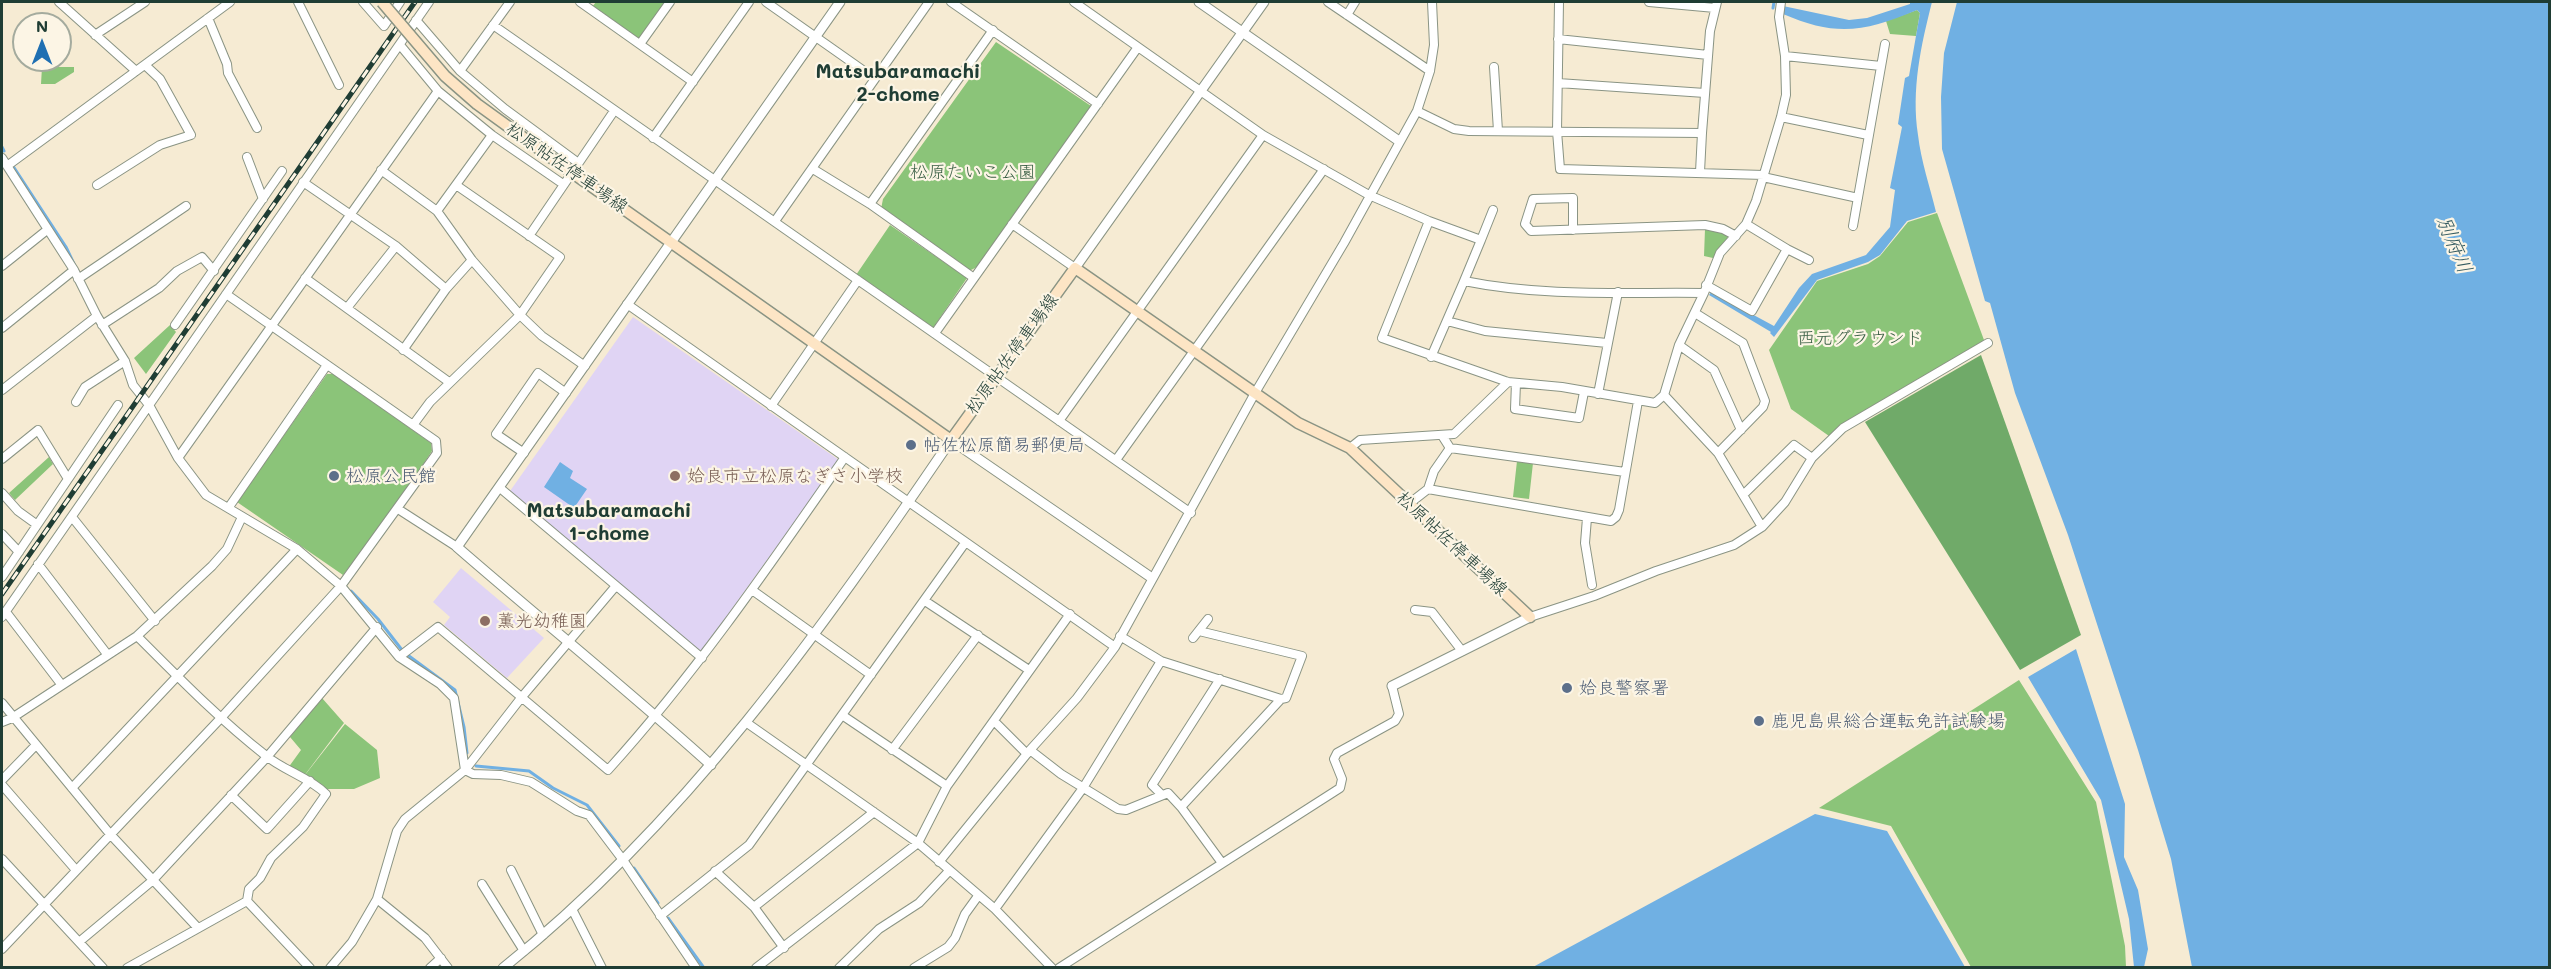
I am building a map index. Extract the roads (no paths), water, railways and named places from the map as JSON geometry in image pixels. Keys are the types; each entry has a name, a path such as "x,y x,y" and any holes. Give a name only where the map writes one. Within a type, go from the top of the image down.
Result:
{"main road":[{"name":"松原帖佐停車場線","path":"382,2 445,76 477,104 951,440 1075,268 1298,423 1350,448 1530,617"}],"street":[{"path":"59,2 136,71"},
{"path":"95,35 145,2"},
{"path":"298,2 339,85"},
{"path":"363,2 384,26 400,2"},
{"path":"61,684 4,614 429,2"},
{"path":"460,71 510,2"},
{"path":"640,44 670,2"},
{"path":"653,138 749,2"},
{"path":"766,2 874,78"},
{"path":"457,547 840,2"},
{"path":"775,222 929,2"},
{"path":"951,2 1098,105"},
{"path":"1074,2 1263,135 1370,195 1429,221 1481,240"},
{"path":"1199,2 1399,141"},
{"path":"1012,224 1075,268 1264,2"},
{"path":"1328,2 1430,71"},
{"path":"1347,15 1355,2"},
{"path":"939,862 1029,752 1077,698 1115,647 1152,578 1191,513 1255,393 1344,243 1417,111 1430,71 1434,45 1432,2"},
{"path":"1559,2 1557,131 1560,169 1700,172 1764,176 1858,198"},
{"path":"1648,2 1716,5 1708,56 1700,172"},
{"path":"1429,221 1382,338 1431,357 1512,382 1562,387 1584,393 1655,403 1664,395 1679,345 1720,253 1746,224 1764,176 1786,94 1785,56 1779,17 1781,2"},
{"path":"7,166 208,18 225,3"},
{"path":"585,3 693,82"},
{"path":"208,18 227,64 228,73 257,128"},
{"path":"416,20 460,71 505,109 577,162"},
{"path":"494,25 1191,513"},
{"path":"870,204 993,30"},
{"path":"1558,39 1708,56"},
{"path":"1853,226 1886,44"},
{"path":"400,45 438,91 492,135 563,184"},
{"path":"935,333 1138,47"},
{"path":"1785,56 1881,66"},
{"path":"97,185 160,145 191,135 160,79 145,65"},
{"path":"1494,67 1498,131"},
{"path":"1558,83 1705,93"},
{"path":"178,458 438,91"},
{"path":"529,236 563,184 567,169 577,162 614,111"},
{"path":"1417,111 1454,129 1702,133"},
{"path":"1780,117 1868,135"},
{"path":"437,211 492,135"},
{"path":"1059,421 1263,135"},
{"path":"247,157 263,199"},
{"path":"2,158 74,270 102,325 125,361 133,385 149,405 178,458 206,495 297,549 341,586 377,627 399,657 440,684 453,698 465,770"},
{"path":"813,169 870,204 974,279"},
{"path":"1116,460 1324,169"},
{"path":"381,170 437,211 472,260 519,315 542,336 585,366"},
{"path":"176,325 282,171"},
{"path":"303,182 396,246 446,289"},
{"path":"413,425 449,382 519,315 560,257 456,185"},
{"path":"1573,230 1573,198 1533,199 1525,224 1531,231 1573,230 1705,225 1723,229 1736,236"},
{"path":"78,279 186,206"},
{"path":"1431,357 1492,210"},
{"path":"1746,224 1809,260"},
{"path":"2,266 47,230"},
{"path":"347,308 396,246"},
{"path":"1464,281 1505,289 1618,292 1705,289 1752,311 1787,249"},
{"path":"102,325 159,288 177,271 202,257 214,271"},
{"path":"403,350 446,289 472,260"},
{"path":"2,328 74,270"},
{"path":"305,278 449,382"},
{"path":"771,406 858,280"},
{"path":"1598,394 1618,292"},
{"path":"2,949 220,719 341,586 437,453 436,441 226,294"},
{"path":"627,304 1115,647"},
{"path":"1695,313 1743,343 1764,401 1763,407 1718,453"},
{"path":"2,390 97,316"},
{"path":"1447,321 1497,332 1607,343"},
{"path":"1059,968 1340,788 1342,779 1334,759 1337,753 1395,721 1398,714 1392,686 1530,617 1734,545 1762,527 1785,502 1812,458 1843,428 1988,343"},
{"path":"1679,345 1714,370 1741,430"},
{"path":"76,402 85,387 125,361"},
{"path":"229,507 327,365"},
{"path":"524,453 496,434 538,374 566,393"},
{"path":"1512,382 1515,409 1579,417 1584,393"},
{"path":"1350,448 1360,440 1454,434 1512,382"},
{"path":"1664,395 1718,453 1762,527"},
{"path":"1428,489 1526,504 1587,518 1611,520 1616,517 1638,401"},
{"path":"2,577 118,405"},
{"path":"2,459 38,430 68,479"},
{"path":"1443,436 1450,448"},
{"path":"503,968 572,909 623,860 747,723 951,440 1152,578"},
{"path":"1743,495 1794,444 1812,458"},
{"path":"1450,448 1625,472"},
{"path":"1410,503 1428,489 1434,471 1450,448"},
{"path":"399,657 438,627 608,770 657,716 702,658 845,457"},
{"path":"500,488 702,658"},
{"path":"2,493 18,511 36,524"},
{"path":"398,509 457,547 568,644 657,716 711,765"},
{"path":"72,517 155,621"},
{"path":"2,722 12,718 137,636 155,621 227,549 243,517"},
{"path":"1587,518 1585,543 1592,585"},
{"path":"2,534 19,552"},
{"path":"660,916 749,845 965,543"},
{"path":"72,788 297,549"},
{"path":"38,564 107,654"},
{"path":"330,968 352,942 377,899 398,831 405,819 465,770 521,698 615,587"},
{"path":"752,590 871,675"},
{"path":"925,601 1029,670"},
{"path":"1415,610 1431,612 1462,651"},
{"path":"756,968 918,843 947,786 995,722 1070,614"},
{"path":"1193,638 1208,619"},
{"path":"79,942 152,881 267,757 377,627"},
{"path":"1120,636 1161,661 1281,699 1287,698 1302,656 1199,631"},
{"path":"892,750 978,635"},
{"path":"137,636 220,719 267,757 291,773 310,781 326,794 303,827 271,858 260,878 249,889 247,901"},
{"path":"995,909 1083,788 1161,661"},
{"path":"1161,794 1152,785 1220,679"},
{"path":"1180,807 1281,699"},
{"path":"2,703 35,746 110,834 197,927"},
{"path":"842,715 947,786"},
{"path":"995,722 1029,752 1118,809 1126,810 1168,793 1222,863"},
{"path":"747,723 918,843 995,909 1052,968"},
{"path":"2,780 35,746"},
{"path":"465,770 474,774 501,775 531,782 577,811 589,815 623,860 696,968"},
{"path":"231,795 267,829 310,781"},
{"path":"2,785 76,870"},
{"path":"754,907 874,812"},
{"path":"2,859 103,968"},
{"path":"511,870 543,935"},
{"path":"715,871 754,907 784,948"},
{"path":"842,967 879,928 919,903 949,871"},
{"path":"482,884 524,951"},
{"path":"914,968 948,947 955,938 965,914 978,896"},
{"path":"377,899 425,938 448,968"},
{"path":"127,968 247,901"},
{"path":"247,901 310,968"},
{"path":"572,909 602,968"},
{"path":"430,968 441,957"}],"water":[{"path":"1910,2 1932,2 1916,84 1916,118 1923,164 1936,212 1907,221 1880,255 1868,262 1817,280 1774,337 1771,332 1709,295 1711,292 1774,326 1799,288 1812,274 1866,255 1890,227 1895,190 1890,188 1902,127 1898,124 1905,78 1909,76 1920,13 1917,10 1866,27 1835,29 1783,14 1783,6 1849,20 1867,18 1910,4"},
{"name":"別府川","path":"1957,2 2549,2 2549,967 2192,967 2171,859 2138,750 2068,535 2015,393 1990,303 1985,301 1942,149 1941,97 1944,53"},
{"path":"560,462 573,471 570,478 587,489 574,508 544,487"},
{"path":"2076,649 2125,804 2124,857 2138,890 2148,949 2144,967 2134,967 2129,919 2101,800 2028,677"},
{"path":"1815,814 1887,831 1965,967 1533,967"}],"waterway":[{"path":"1773,8 1774,2"},
{"path":"2,147 4,151"},
{"path":"13,166 66,247 74,264"},
{"path":"351,591 378,619 402,650"},
{"path":"409,656 455,690 464,727 467,753"},
{"path":"476,766 529,771 553,788 587,805 619,846"},
{"path":"634,868 658,903"},
{"path":"668,918 704,968"}],"railway":[{"path":"2,594 415,2"}],"place":[{"name":"帖佐松原簡易郵便局","path":"911,445"},
{"name":"松原公民館","path":"334,476"},
{"name":"姶良市立松原なぎさ小学校","path":"675,476"},
{"name":"薫光幼稚園","path":"485,621"},
{"name":"姶良警察署","path":"1567,688"},
{"name":"鹿児島県総合運転免許試験場","path":"1759,721"}],"district":[{"name":"Matsubaramachi 2-chome","path":"898,84"},
{"name":"Matsubaramachi 1-chome","path":"609,522"}],"park label":[{"name":"松原たいこ公園","path":"973,172"},
{"name":"西元グラウンド","path":"1860,338"}]}
